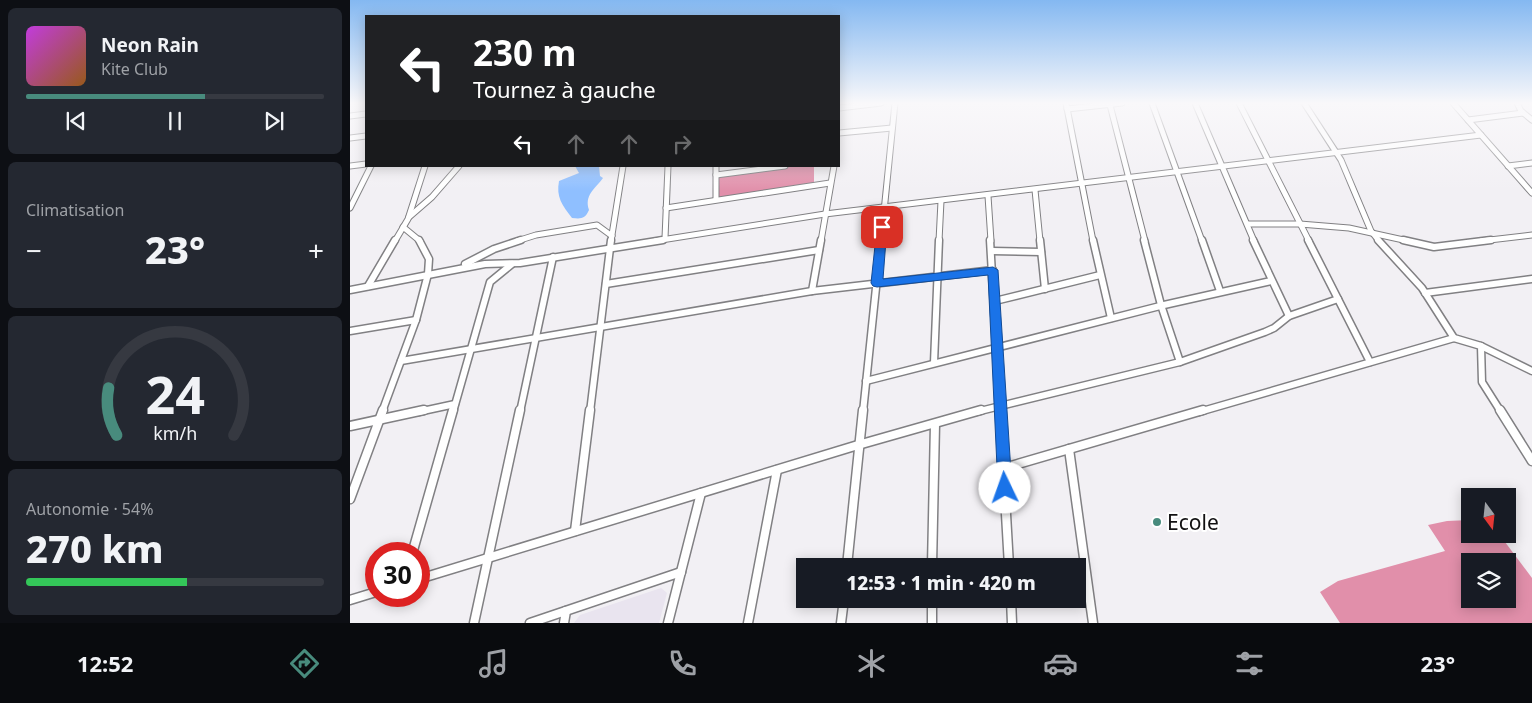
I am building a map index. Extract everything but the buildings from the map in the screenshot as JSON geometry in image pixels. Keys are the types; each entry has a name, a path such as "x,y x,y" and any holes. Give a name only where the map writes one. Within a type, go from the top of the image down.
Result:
{"street":[{"path":"848,558 892,132"},
{"path":"1071,132 1100,275 1111,318"},
{"path":"1117,132 1161,305 1180,362"},
{"path":"1162,132 1220,291"},
{"path":"1208,132 1271,281 1289,316"},
{"path":"1254,132 1370,362"},
{"path":"1323,132 1337,153 1371,231 1389,254 1425,293 1454,338"},
{"path":"1478,132 1532,193"},
{"path":"350,138 365,136"},
{"path":"350,290 485,264 512,263 553,257 825,214 941,202 1481,136"},
{"path":"1508,166 1532,163"},
{"path":"350,166 365,164"},
{"path":"350,208 353,196 370,167"},
{"path":"368,286 408,219 425,167"},
{"path":"408,219 432,197 458,167"},
{"path":"575,531 617,195 623,167"},
{"path":"665,238 668,167"},
{"path":"716,167 716,200"},
{"path":"716,175 777,167"},
{"path":"812,291 834,167"},
{"path":"666,208 830,183"},
{"path":"1035,190 1045,289"},
{"path":"988,196 1009,558"},
{"path":"934,363 941,202"},
{"path":"1248,224 1300,224 1349,228 1371,231 1434,247 1532,235"},
{"path":"465,264 494,249 536,235 597,225 612,236"},
{"path":"350,499 416,320 428,274 429,260 420,241 403,227"},
{"path":"606,284 819,250"},
{"path":"992,252 1041,252"},
{"path":"474,623 553,257"},
{"path":"415,542 490,282 512,263"},
{"path":"400,361 812,291 993,270"},
{"path":"995,301 1100,275"},
{"path":"1425,293 1532,279"},
{"path":"866,381 1161,305 1271,281"},
{"path":"430,576 858,445 1000,405 1180,362 1274,328 1289,316 1338,299"},
{"path":"350,331 416,320"},
{"path":"1004,468 1454,338 1481,346 1532,371"},
{"path":"1481,346 1482,382 1532,461"},
{"path":"350,426 455,404"},
{"path":"932,558 934,424"},
{"path":"1069,450 1093,623"},
{"path":"748,623 777,470"},
{"path":"668,623 701,493"},
{"path":"530,623 681,572"},
{"path":"350,600 365,595"},
{"path":"841,623 843,608"},
{"path":"932,608 932,623"},
{"path":"1011,608 1012,623"},
{"path":"564,623 566,611"}],"shaded area":[{"path":"771,167 814,167 814,183 717,198 717,174"},
{"path":"1461,520 1461,543 1506,543 1513,553 1461,553 1461,608 1516,608 1516,557 1532,578 1532,623 1340,623 1320,592 1338,581 1445,551 1428,525"},
{"path":"661,588 667,593 659,623 574,623 580,615"}],"water":[{"path":"576,167 599,167 600,176 603,178 589,196 589,210 584,217 572,218 559,196 559,181 579,173"}],"place":[{"name":"Ecole","path":"1157,522"}],"route":[{"path":"882,227 877,283 993,270 1005,488"}]}
